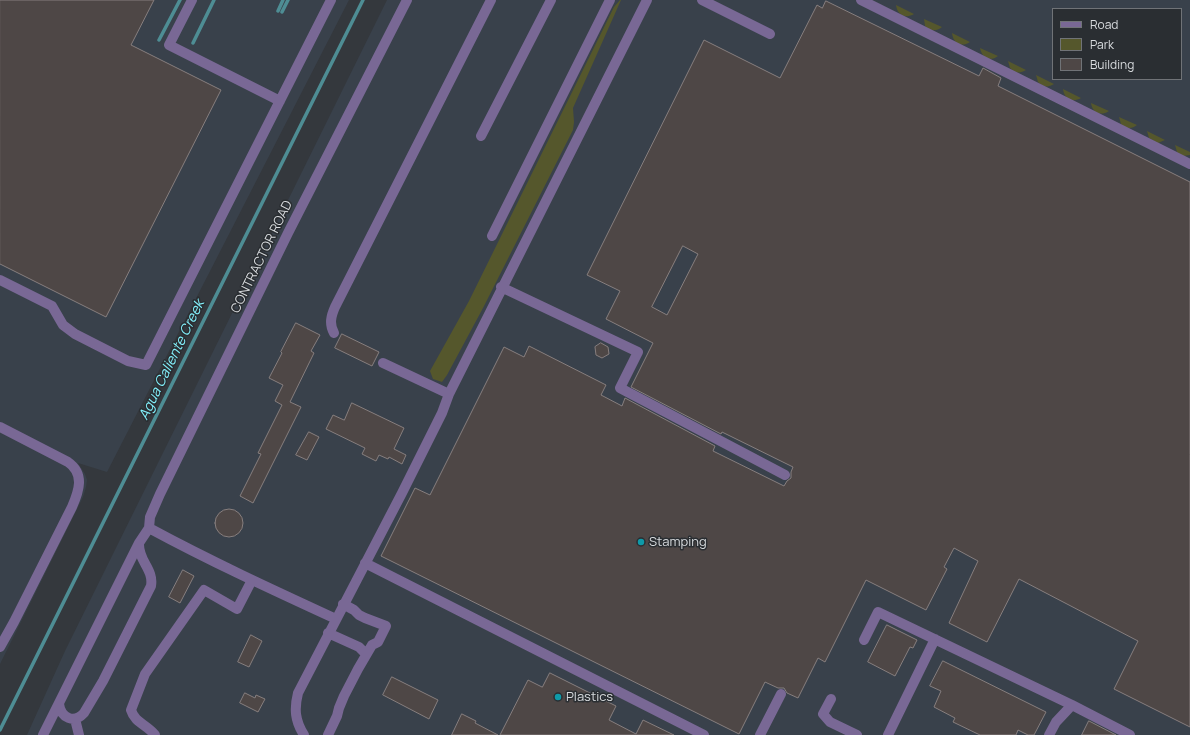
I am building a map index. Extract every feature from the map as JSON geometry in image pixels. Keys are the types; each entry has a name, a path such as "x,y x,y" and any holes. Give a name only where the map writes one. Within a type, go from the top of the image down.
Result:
{"lane":[{"path":"192,0 169,45 280,102"},
{"path":"0,280 52,306 63,325 75,334 128,361 146,365 331,0"},
{"name":"CONTRACTOR ROAD","path":"149,528 150,517 160,494 288,233 407,0"},
{"path":"334,333 330,322 335,307 490,0"},
{"path":"481,136 550,0"},
{"path":"492,236 610,0"},
{"path":"304,735 299,728 296,717 295,705 298,693 439,420 449,394 647,0"},
{"path":"702,0 770,34"},
{"path":"861,0 1190,164"},
{"path":"502,287 638,352 620,388 785,475"},
{"path":"383,363 449,394"},
{"path":"0,428 68,462 76,470 79,478 76,498 72,507 0,647"},
{"path":"43,735 139,543 149,528 252,580 336,619"},
{"path":"59,704 60,710 64,716 75,719 80,717 89,706 151,586 152,579 150,573 138,551 139,543"},
{"path":"365,563 704,735"},
{"path":"155,735 149,728 133,718 131,710 145,674 204,590 237,610 252,580"},
{"path":"328,735 337,716 338,708 366,654 372,645 378,642 386,626 359,615 354,610 343,604"},
{"path":"864,640 878,612 1072,705 1130,735"},
{"path":"328,633 359,647 366,654"},
{"path":"888,735 935,639"},
{"path":"760,735 781,694"},
{"path":"831,699 823,714 830,722 857,735"},
{"path":"1049,735 1056,722 1072,705"},
{"path":"75,719 79,735"}],"shaded area":[{"path":"0,0 349,0 107,472 78,463 87,480 83,497 0,664"},
{"path":"387,0 1190,0 1190,735 27,735 65,651"}],"green space":[{"path":"620,0 573,108 573,130 483,308 447,375 442,382 433,379 430,371 469,301 614,7"},
{"path":"896,5 914,14 905,16 900,14"},
{"path":"924,19 942,27 935,30 929,29 925,26"},
{"path":"952,33 970,42 964,45 958,44"},
{"path":"980,48 998,56 992,59 984,57"},
{"path":"1008,61 1026,70 1020,72 1014,71 1010,68"},
{"path":"1036,75 1054,84 1048,86 1042,85 1038,82"},
{"path":"1063,89 1081,98 1072,100 1067,98"},
{"path":"1091,103 1109,111 1103,114 1097,113 1093,109"},
{"path":"1119,117 1137,125 1127,128 1121,124"},
{"path":"1147,131 1165,140 1158,143 1149,138"},
{"path":"1175,145 1190,152 1190,155 1183,156 1177,152"}],"building":[{"path":"0,0 154,0 131,45 221,90 106,317 0,264"},
{"path":"826,1 979,76 983,68 1001,78 998,86 1190,182 1190,727 1114,689 1138,641 1019,579 987,642 949,623 978,561 954,548 944,567 947,569 926,610 866,580 825,662 818,658 798,698 787,693 784,688 778,688 765,682 739,734 381,556 415,488 430,495 504,347 524,357 529,346 606,385 601,395 622,406 625,398 715,446 713,451 784,486 791,478 793,467 722,432 721,434 631,387 653,343 606,319 620,291 587,275 704,40 780,78 817,5 822,8","holes":["683,246 698,254 667,315 652,307"]},
{"path":"296,323 320,335 311,351 314,353 290,402 301,407 253,503 240,496 261,454 258,453 282,405 275,401 283,385 269,378"},
{"path":"342,334 379,352 372,366 335,348"},
{"path":"601,343 608,347 609,354 602,358 596,355 595,347"},
{"path":"352,403 404,428 394,449 406,455 402,464 389,457 388,459 379,455 376,461 362,454 365,448 326,429 333,415 344,420"},
{"path":"309,432 319,437 307,460 296,455"},
{"path":"229,509 239,513 243,523 239,533 229,537 219,533 215,523 219,513"},
{"path":"183,570 194,576 180,603 169,597"},
{"path":"887,625 917,640 913,648 910,647 895,676 868,662"},
{"path":"251,635 262,641 249,667 238,662"},
{"path":"943,661 1046,712 1034,735 1028,735 1018,730 1016,735 980,735 953,722 955,718 934,707 941,691 930,686"},
{"name":"Plastics","path":"550,673 616,706 609,720 636,734 643,720 674,735 500,735 528,680 542,687"},
{"path":"392,677 438,700 429,719 383,695"},
{"path":"245,693 255,698 256,695 265,699 258,712 240,703"},
{"path":"462,714 476,721 475,723 498,735 452,735"},
{"path":"1089,721 1116,735 1082,735"}],"waterway":[{"path":"159,40 180,0"},
{"path":"193,43 214,0"},
{"path":"278,11 283,0"},
{"path":"282,12 288,0"},
{"name":"Agua Caliente Creek","path":"0,730 363,0"}],"place":[{"name":"Stamping","path":"641,542"},
{"name":"Plastics","path":"558,697"}]}
